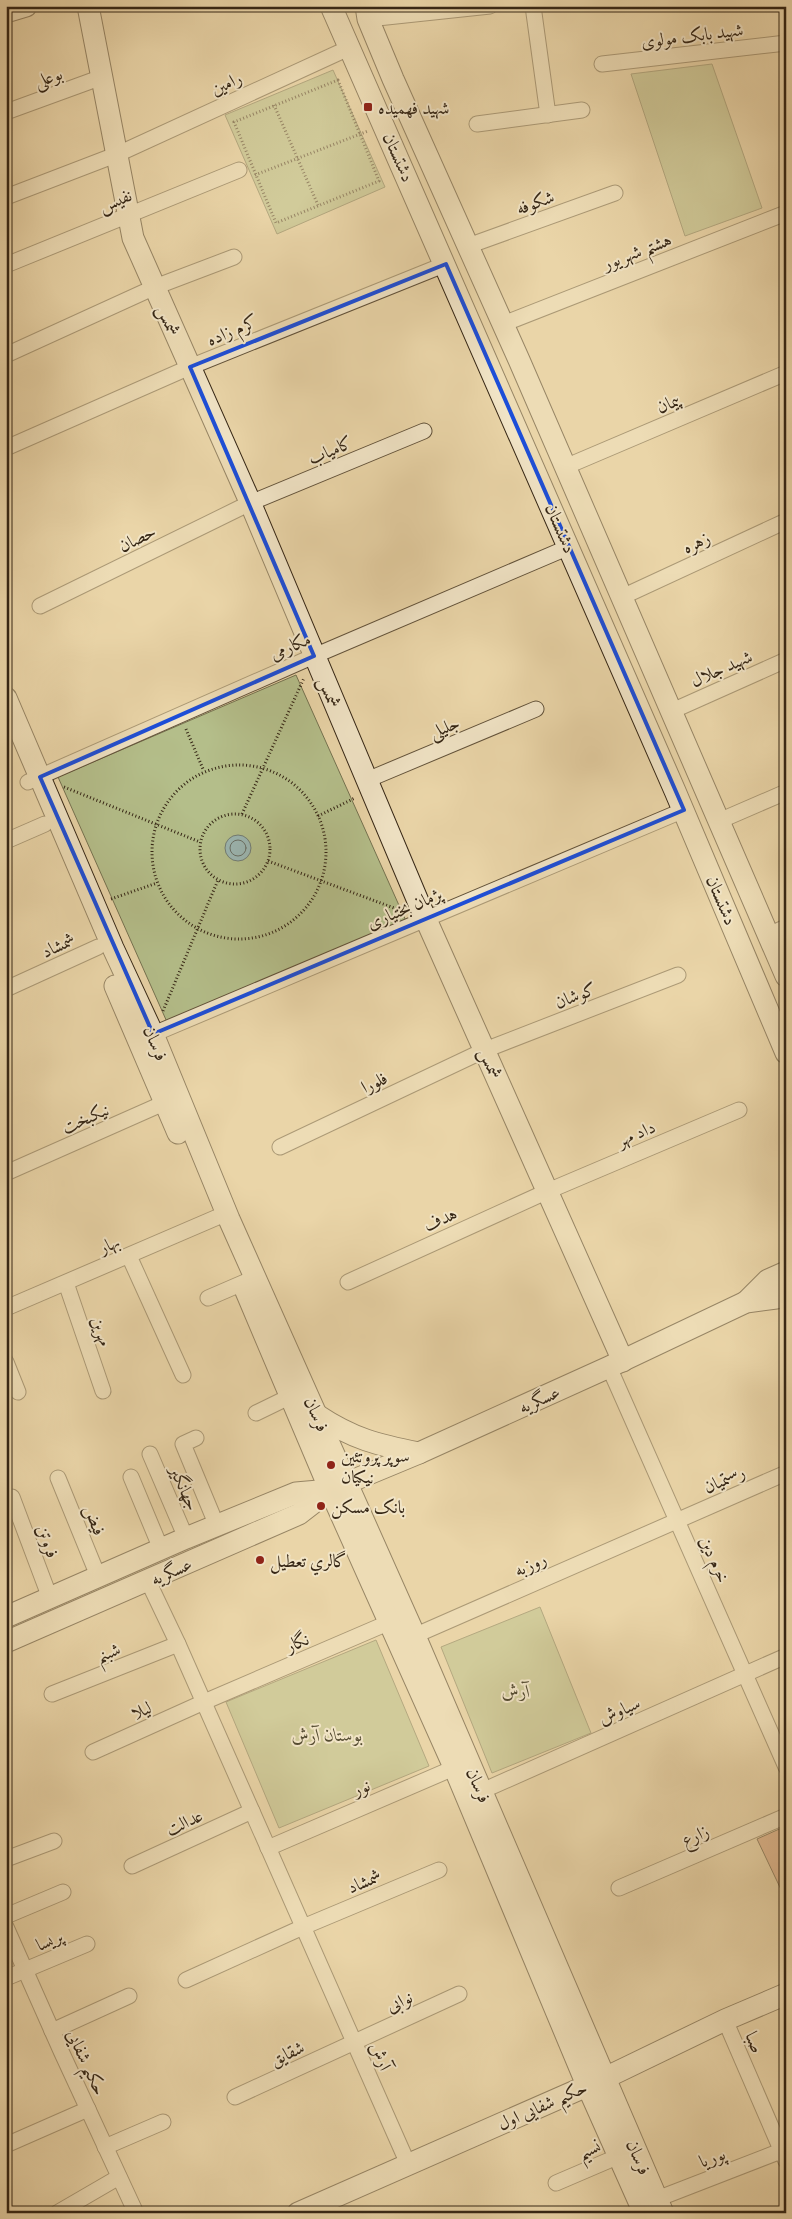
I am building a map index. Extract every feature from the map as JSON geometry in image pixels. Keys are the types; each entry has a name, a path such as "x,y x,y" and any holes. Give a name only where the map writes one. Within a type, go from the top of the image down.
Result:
{"street":[{"path":"6,12 26,6"},
{"name":"شمس","path":"88,6 133,238 250,503 426,919 548,1191 616,1364"},
{"name":"دشتستان","path":"331,6 351,47 684,810 786,1053"},
{"path":"367,13 490,6"},
{"path":"533,6 548,115"},
{"name":"دشتستان","path":"367,13 393,79 566,467 719,820 777,931 786,976"},
{"name":"شهید بابک مولوی","path":"602,64 786,42"},
{"name":"رامین","path":"6,197 118,154 351,47"},
{"name":"بوعلی","path":"6,112 102,78"},
{"path":"477,124 582,110"},
{"name":"نفیس","path":"6,265 239,170"},
{"name":"شکوفه","path":"468,246 615,193"},
{"name":"هشتم شهریور","path":"503,324 786,213"},
{"path":"6,355 155,287 234,257"},
{"name":"کرم زاده","path":"6,448 190,367 446,264"},
{"name":"پیمان","path":"566,467 786,373"},
{"name":"کامیاب","path":"250,503 424,431"},
{"path":"531,460 556,446"},
{"name":"حصان","path":"40,606 250,503"},
{"name":"زهره","path":"622,597 786,522"},
{"name":"مکارمی","path":"42,781 180,715 569,547"},
{"name":"شهید جلال","path":"672,712 786,660"},
{"name":"فرسان","path":"6,698 113,948 146,1038 221,1216 249,1280 317,1415 339,1487"},
{"name":"جلیلی","path":"369,785 536,709"},
{"name":"فرسان","path":"6,733 42,781 45,824 98,947 146,1038"},
{"path":"719,820 786,792"},
{"name":"پژمان بختیاری","path":"146,1038 684,810"},
{"path":"6,841 45,824"},
{"name":"شمشاد","path":"6,989 98,947"},
{"name":"کوشان","path":"485,1050 678,975"},
{"name":"فلورا","path":"280,1147 485,1050"},
{"name":"نیکبخت","path":"6,1173 172,1100"},
{"name":"داد مهر","path":"548,1191 739,1110"},
{"name":"هدف","path":"348,1282 548,1191"},
{"name":"بهار","path":"6,1308 221,1216"},
{"path":"129,1256 182,1375"},
{"name":"عسگریه","path":"746,1302 768,1280 786,1272"},
{"path":"208,1298 249,1280"},
{"name":"فرسان","path":"249,1280 291,1396 339,1487 462,1764 627,2152 655,2208"},
{"name":"مهرین","path":"66,1283 103,1391"},
{"name":"عسگریه","path":"6,1642 299,1514 339,1487 419,1454 746,1302 776,1298 786,1294"},
{"path":"6,1362 18,1392"},
{"name":"خرم دین","path":"616,1364 677,1519 786,1767"},
{"path":"256,1413 291,1396"},
{"path":"317,1415 338,1429 372,1444 419,1454"},
{"path":"196,1438 183,1444 217,1526"},
{"name":"جهانگیر","path":"150,1454 186,1538"},
{"name":"رستمیان","path":"677,1519 786,1473"},
{"path":"131,1477 161,1549"},
{"name":"فیض","path":"58,1478 98,1576"},
{"name":"عسگریه","path":"6,1617 186,1538 296,1494 339,1487"},
{"name":"فروتن","path":"12,1497 50,1598"},
{"name":"روزبه","path":"407,1639 677,1519"},
{"name":"آرش","path":"148,1581 204,1702 408,2164"},
{"name":"نگار","path":"204,1702 398,1619"},
{"name":"شبنم","path":"52,1694 178,1644"},
{"name":"سیاوش","path":"474,1794 786,1656"},
{"name":"لیلا","path":"94,1752 204,1702"},
{"name":"نور","path":"268,1848 462,1764"},
{"name":"عدالت","path":"132,1866 252,1811"},
{"name":"زارع","path":"619,1888 786,1816"},
{"path":"6,1859 54,1841"},
{"name":"شمشاد","path":"303,1927 439,1870"},
{"path":"6,1916 63,1892"},
{"name":"حکیم شفایی","path":"6,1926 136,2213"},
{"path":"186,1980 303,1927"},
{"name":"پریسا","path":"6,1978 87,1944"},
{"name":"نوابی","path":"354,2042 459,1994"},
{"name":"حکیم شفایی اول","path":"298,2213 596,2081 725,2020 786,1994"},
{"path":"52,2031 129,1996"},
{"name":"صبا","path":"725,2020 784,2153"},
{"name":"شقایق","path":"235,2097 354,2042"},
{"path":"6,2145 88,2109"},
{"path":"105,2147 163,2122"},
{"name":"نسیم","path":"556,2183 627,2152"},
{"name":"پوریا","path":"655,2208 784,2153"},
{"path":"57,2213 120,2177"}],"path":[{"path":"338,80 379,181 276,223 234,122 274,106 338,80"},
{"path":"274,106 318,205"},
{"path":"239,170 256,175 385,125"},
{"path":"242,814 314,656"},
{"path":"295,682 304,678"},
{"path":"304,678 309,686"},
{"path":"180,715 203,769"},
{"path":"177,734 195,726"},
{"path":"228,765 258,766 286,778 309,798 323,825 327,855 322,881 307,908 286,927 260,937 232,940 197,929 182,919 163,898 153,872 151,844 155,824 174,792 203,769 228,765"},
{"path":"42,781 68,781"},
{"path":"42,781 63,794"},
{"path":"42,781 200,842"},
{"path":"318,816 369,785"},
{"path":"242,814 253,819 262,827 268,837 270,849 268,861 262,871 247,881 230,884 218,880 202,864 200,842 207,827 220,816 242,814"},
{"path":"268,861 426,919"},
{"path":"146,1038 218,880"},
{"path":"113,909 109,900 158,883"}],"highlighted area":[{"path":"446,264 684,810 153,1034 40,777 314,656 190,367"}],"green space":[{"path":"712,64 762,208 685,236 631,74"},
{"path":"333,70 385,187 277,234 225,115"},
{"path":"296,675 406,921 167,1022 58,777"},
{"name":"آرش","path":"540,1607 591,1733 492,1773 441,1647"},
{"name":"بوستان آرش","path":"376,1640 429,1766 279,1828 226,1702"}],"water":[{"path":"238,835 247,839 251,848 247,857 238,861 229,857 225,848 229,839"}],"building":[{"path":"786,1826 786,1900 757,1839"}],"place":[{"name":"شهید فهمیده","path":"368,107"},
{"name":"سوپر پروتئین نیکیان","path":"331,1465"},
{"name":"بانک مسکن","path":"321,1506"},
{"name":"گالري تعطيل","path":"260,1560"}]}
